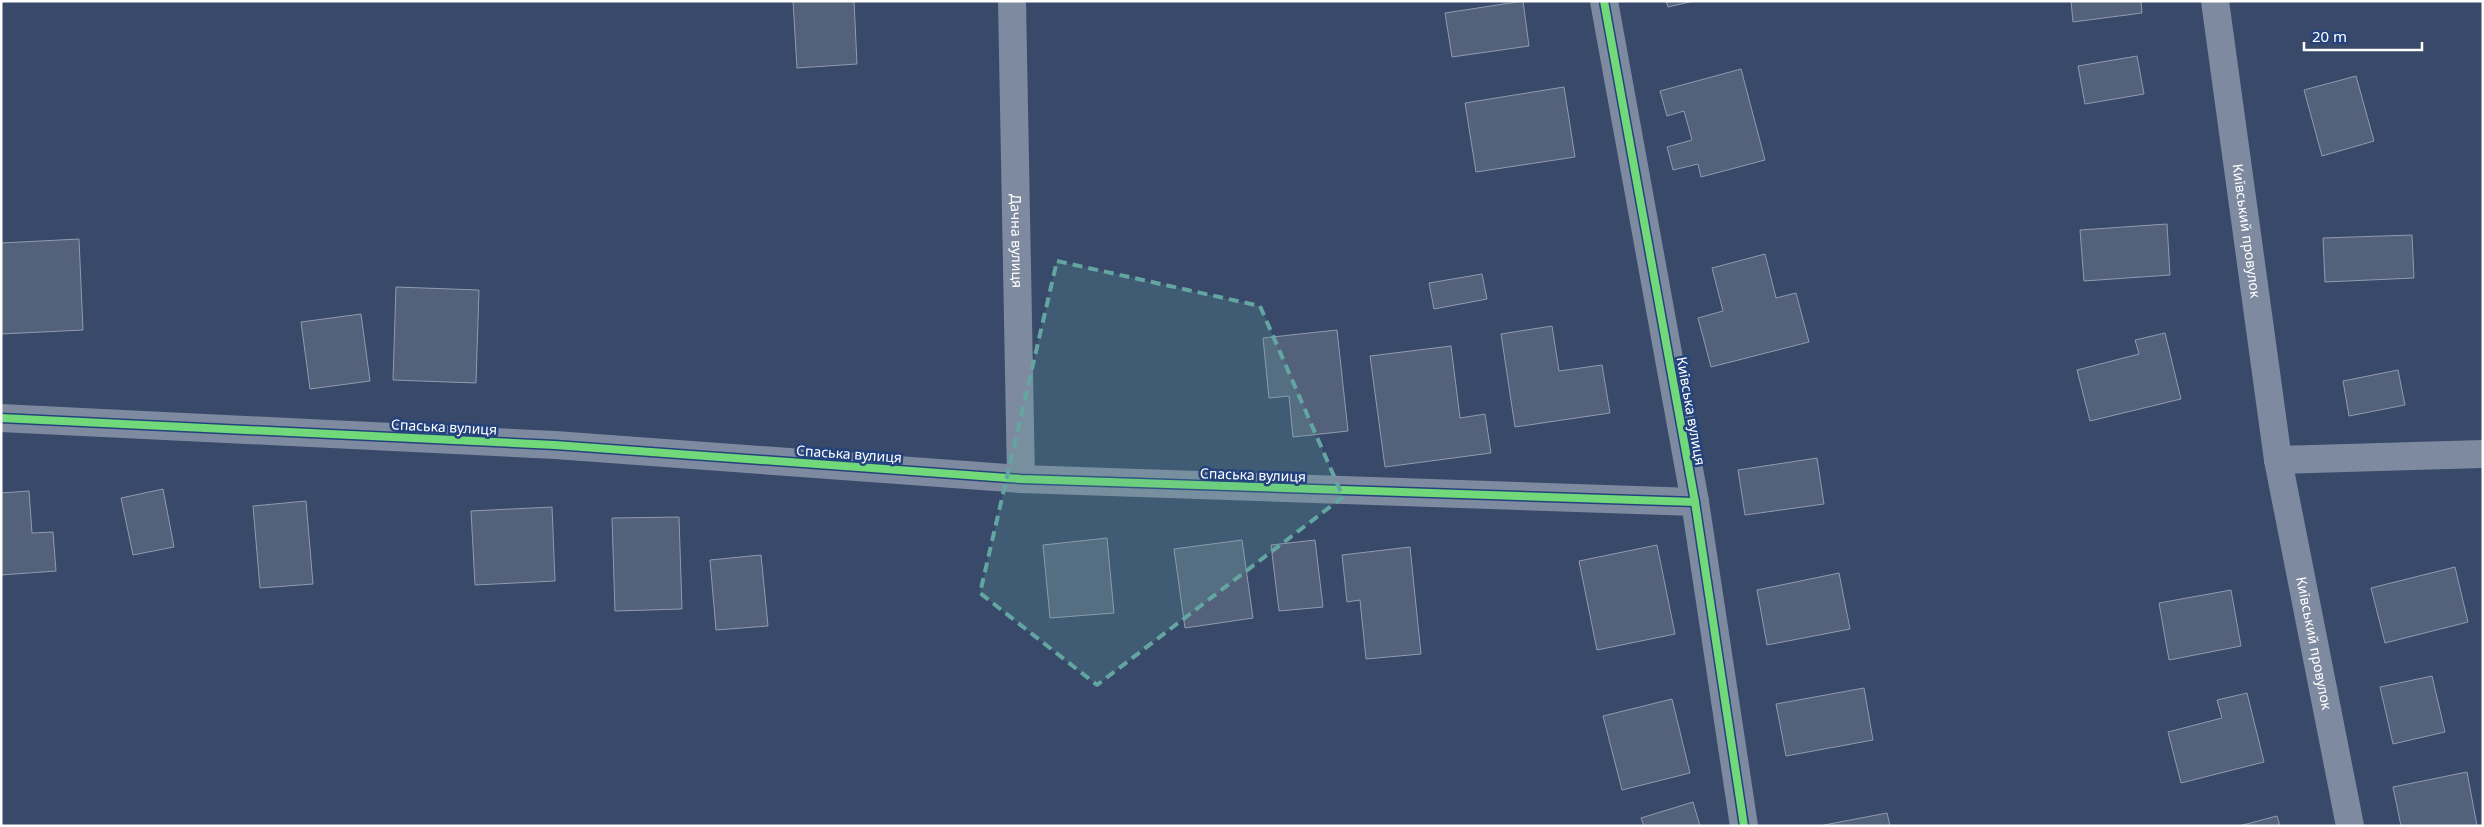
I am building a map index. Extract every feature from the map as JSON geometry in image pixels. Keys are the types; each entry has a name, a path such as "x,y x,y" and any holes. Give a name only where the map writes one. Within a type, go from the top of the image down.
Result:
{"street":[{"name":"Дачна вулиця","path":"1012,1 1021,480"},
{"name":"Київська вулиця","path":"1604,1 1695,502 1744,826"},
{"name":"Київський провулок","path":"2215,1 2278,460 2350,826"},
{"name":"Спаська вулиця","path":"1,418 555,445 1021,480 1695,502"},
{"path":"2278,460 2483,454"}],"highlighted area":[{"path":"1057,261 1260,306 1343,497 1097,685 980,593"}],"building":[{"path":"793,1 854,1 857,64 797,68"},
{"path":"1523,1 1529,46 1452,57 1445,13"},
{"path":"1666,1 1694,1 1668,7"},
{"path":"2071,1 2141,1 2142,13 2073,22"},
{"path":"2137,56 2144,94 2085,104 2078,66"},
{"path":"1741,69 1765,160 1701,177 1698,164 1673,170 1667,147 1692,140 1684,111 1667,116 1660,91"},
{"path":"2356,76 2374,141 2322,156 2304,90"},
{"path":"1564,87 1575,157 1476,172 1465,103"},
{"path":"2167,224 2170,275 2084,281 2080,230"},
{"path":"2412,235 2414,278 2325,282 2323,238"},
{"path":"79,239 83,330 1,334 1,243"},
{"path":"1765,254 1776,298 1796,293 1809,342 1711,367 1698,318 1723,311 1712,268"},
{"path":"1482,274 1487,299 1434,309 1429,283"},
{"path":"396,287 479,290 476,383 393,380"},
{"path":"361,314 370,381 310,389 301,322"},
{"path":"1552,326 1559,371 1602,365 1610,413 1515,427 1501,334"},
{"path":"1337,330 1348,431 1293,437 1289,396 1269,398 1263,338"},
{"path":"2165,333 2181,399 2090,421 2077,370 2139,354 2135,340"},
{"path":"1451,346 1460,418 1485,414 1491,453 1385,467 1370,356"},
{"path":"2398,370 2405,405 2349,416 2343,381"},
{"path":"1817,458 1824,504 1745,515 1738,470"},
{"path":"163,489 174,547 133,555 121,498"},
{"path":"29,491 32,533 53,532 56,571 1,575 1,493"},
{"path":"306,501 313,584 260,588 253,506"},
{"path":"552,507 555,581 475,585 471,511"},
{"path":"679,517 682,609 615,611 612,518"},
{"path":"1107,538 1114,613 1050,618 1043,545"},
{"path":"1242,540 1253,618 1185,628 1174,549"},
{"path":"1315,540 1323,607 1279,611 1271,545"},
{"path":"1657,545 1675,634 1597,650 1579,561"},
{"path":"1410,547 1421,654 1366,659 1360,600 1347,602 1342,555"},
{"path":"761,555 768,626 716,630 710,560"},
{"path":"2455,567 2468,622 2385,643 2371,588"},
{"path":"1839,573 1850,629 1767,645 1757,590"},
{"path":"2231,590 2241,646 2169,660 2159,603"},
{"path":"2432,676 2445,732 2393,744 2380,687"},
{"path":"1864,688 1873,740 1786,756 1776,704"},
{"path":"2247,693 2264,762 2181,783 2168,732 2222,718 2217,700"},
{"path":"1672,699 1690,773 1622,790 1603,716"},
{"path":"2467,772 2477,826 2401,826 2393,787"},
{"path":"1693,802 1700,826 1644,826 1641,818"},
{"path":"1887,813 1890,826 1819,826"},
{"path":"2277,816 2280,826 2239,826"}],"cycle path":[{"path":"1604,1 1695,502 1744,826"},
{"path":"1,418 555,445 1021,479 1695,502"}]}
